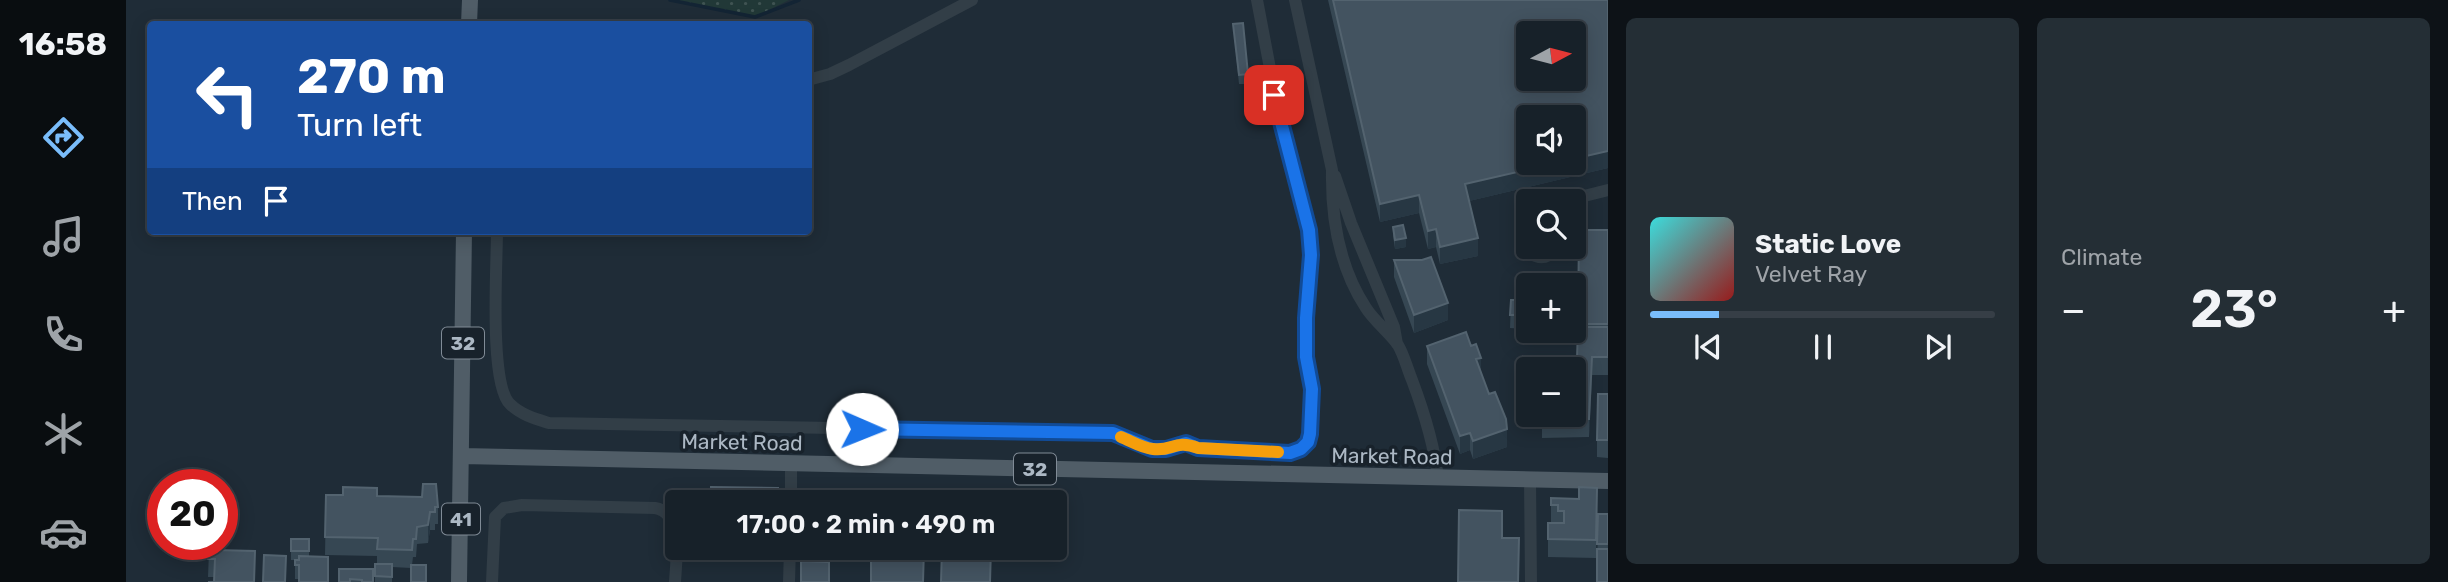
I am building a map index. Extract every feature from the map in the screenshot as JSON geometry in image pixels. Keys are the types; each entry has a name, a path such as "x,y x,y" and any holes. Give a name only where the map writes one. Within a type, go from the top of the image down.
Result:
{"main road":[{"path":"469,21 470,0"},
{"name":"32","path":"462,456 464,235"},
{"name":"Market Road","path":"462,456 1608,481"},
{"name":"41","path":"459,582 462,456"}],"street":[{"path":"812,79 849,65 972,0"},
{"path":"497,235 497,368 502,391 509,404 525,415 549,424 1113,433 1152,449 1166,449 1186,443 1198,448 1290,453 1301,449 1308,442 1310,434 1312,389 1306,357 1306,318 1311,255 1309,230 1280,121 1256,0"},
{"path":"1295,0 1332,170 1394,327 1397,344 1427,420 1438,478"},
{"path":"1332,170 1337,241 1365,307 1379,327 1397,344"},
{"path":"1586,196 1608,190"},
{"path":"791,490 792,465"},
{"path":"1530,480 1531,582"},
{"path":"492,582 495,517 505,508 522,505 654,508 663,511 670,518 675,536 675,582"},
{"path":"789,582 790,560"}],"green space":[{"path":"670,0 789,0 755,17"}],"building":[{"path":"1333,0 1608,0 1608,151 1586,156 1586,105 1516,105 1516,172 1465,184 1478,238 1440,247 1436,229 1428,231 1419,195 1380,204"},
{"path":"1243,23 1248,74 1239,75 1233,24"},
{"path":"1403,225 1406,238 1395,240 1393,227"},
{"path":"1586,230 1608,230 1608,324 1586,324 1586,273 1579,273 1579,259 1586,259"},
{"path":"1431,257 1448,303 1414,315 1394,260 1422,260"},
{"path":"1511,300 1516,300 1516,315 1510,315"},
{"path":"1586,327 1608,327 1608,357 1592,357 1589,419 1586,419 1586,357 1577,357 1577,343 1586,343"},
{"path":"1466,332 1471,346 1476,344 1481,358 1476,359 1489,394 1495,392 1506,419 1507,429 1473,441 1470,433 1460,436 1427,346"},
{"path":"1598,394 1608,394 1608,440 1597,440"},
{"path":"423,484 436,484 438,507 435,507 435,512 430,512 428,525 417,527 412,550 377,549 378,538 325,537 326,495 343,495 343,487 377,488 377,496 422,497"},
{"path":"711,487 778,488 778,490 711,490"},
{"path":"1579,487 1597,488 1596,540 1548,539 1548,523 1564,523 1564,511 1558,511 1558,505 1551,505 1551,498 1579,499"},
{"path":"1459,510 1502,511 1502,538 1519,538 1518,582 1458,582"},
{"path":"1598,514 1608,514 1608,544 1597,544"},
{"path":"291,539 309,539 309,551 291,551"},
{"path":"1597,549 1608,549 1608,582 1597,582"},
{"path":"238,551 255,551 254,582 214,582 215,560 238,560"},
{"path":"264,555 286,556 285,582 263,582"},
{"path":"299,556 328,557 328,582 299,582 299,565 295,565 295,560 299,560"},
{"path":"871,560 924,560 923,582 871,582"},
{"path":"942,560 991,560 990,582 941,582"},
{"path":"801,561 829,562 829,582 801,582"},
{"path":"375,564 392,564 392,577 375,576"},
{"path":"411,565 426,565 426,582 411,582"},
{"path":"339,569 373,569 373,582 350,579 350,582 339,582"}],"waterway":[{"path":"670,0 755,17 799,0"}],"slow traffic":[{"path":"1121,437 1152,449 1166,449 1186,443 1198,448 1278,452"}],"route":[{"path":"862,429 1113,433 1152,449 1166,449 1186,443 1198,448 1290,453 1301,449 1308,442 1310,434 1312,389 1306,357 1306,318 1311,255 1309,230 1274,95"}]}
